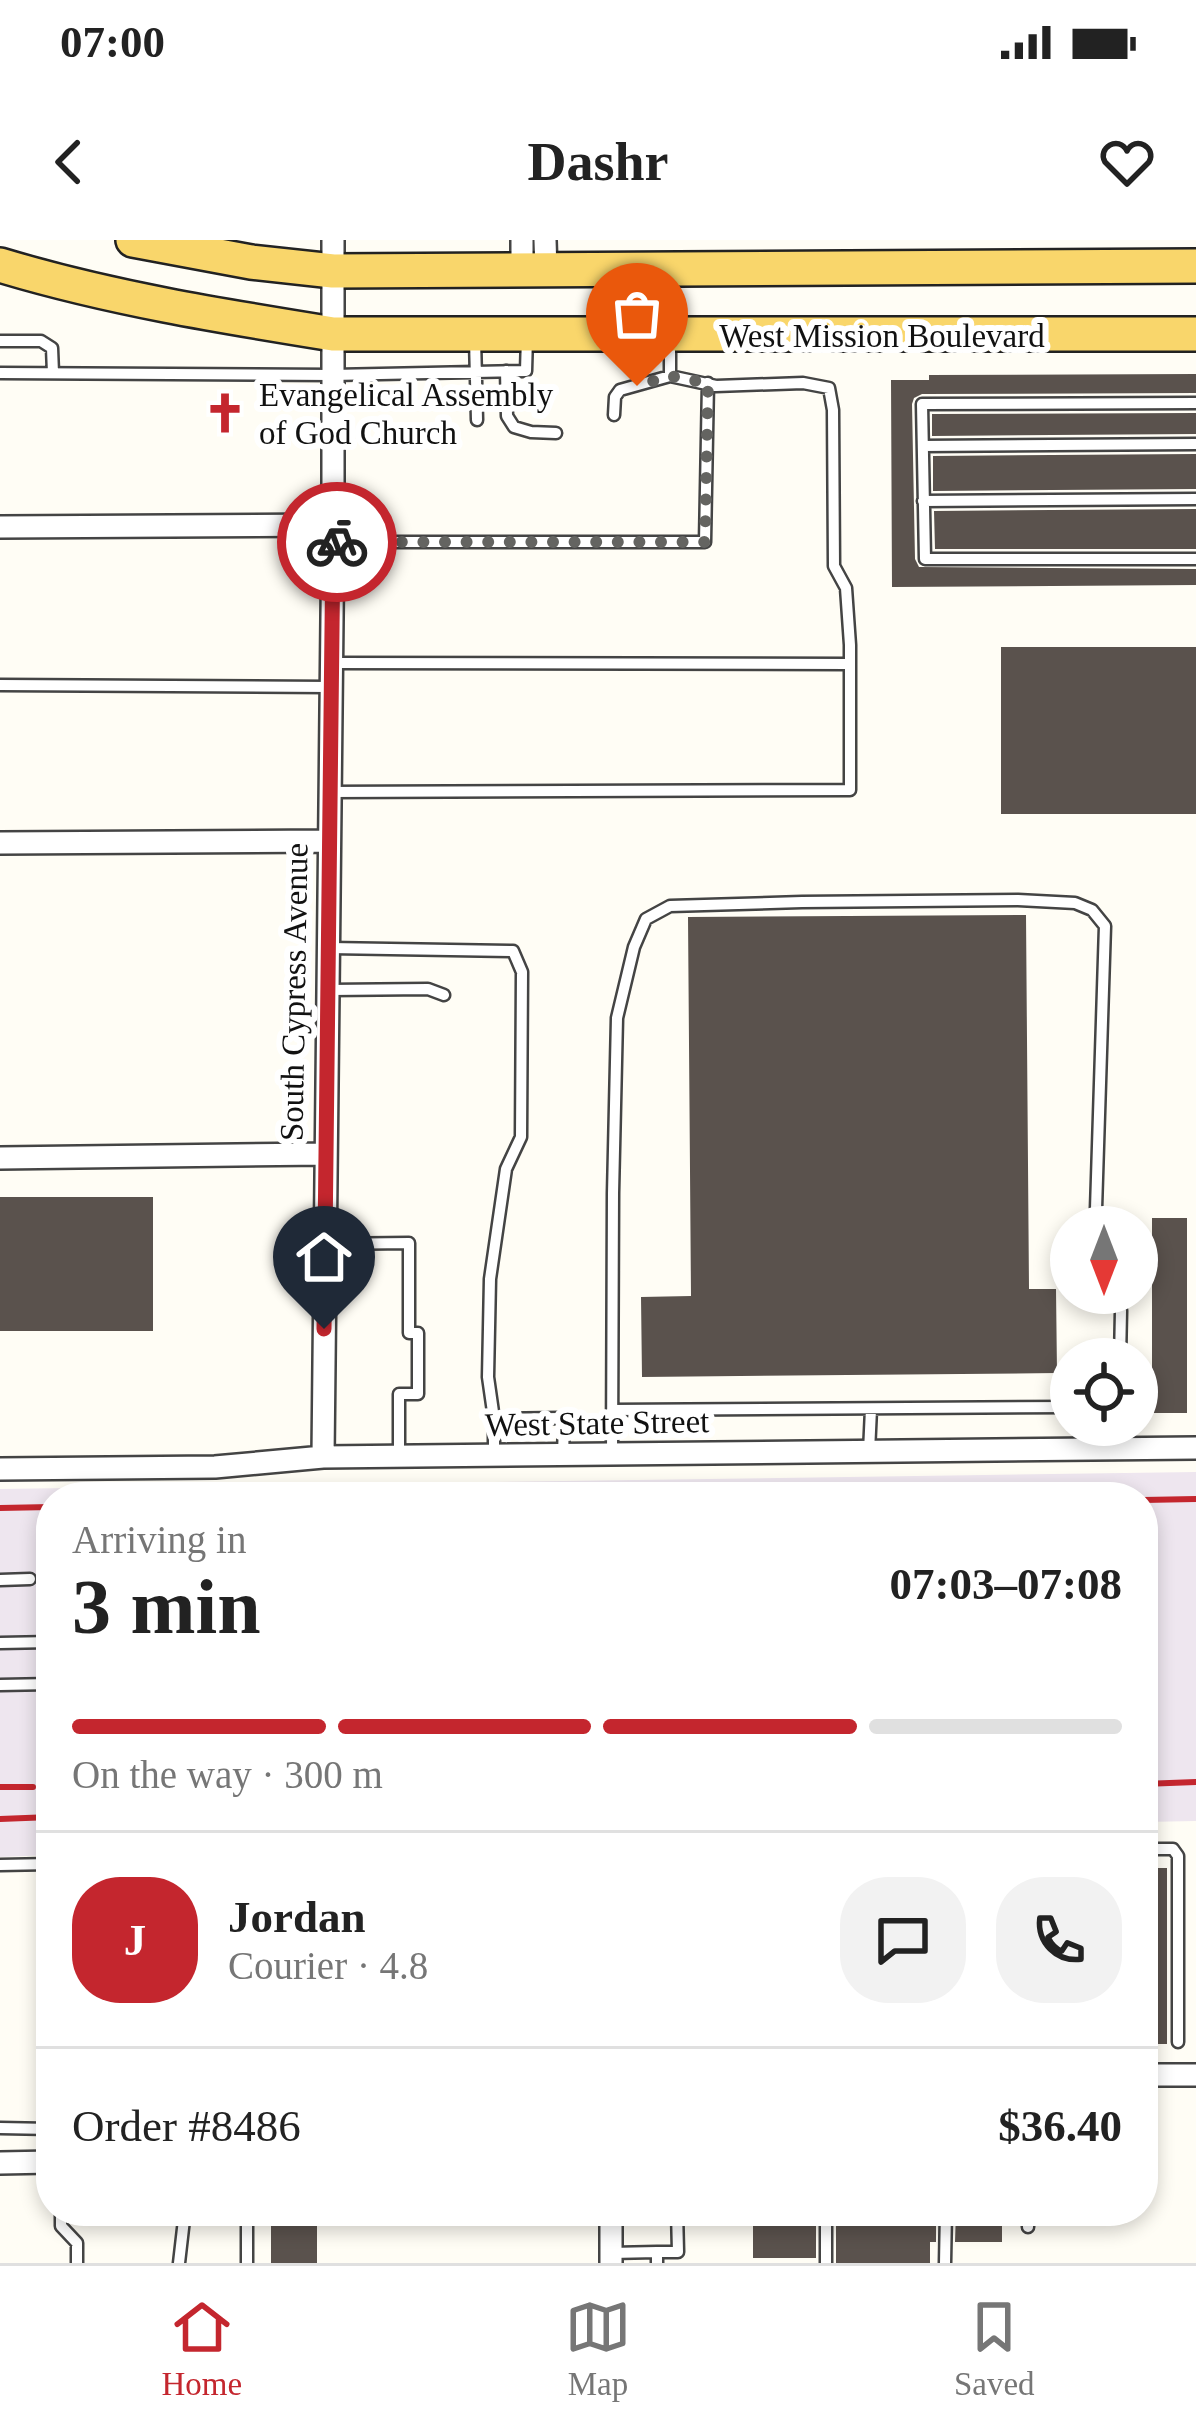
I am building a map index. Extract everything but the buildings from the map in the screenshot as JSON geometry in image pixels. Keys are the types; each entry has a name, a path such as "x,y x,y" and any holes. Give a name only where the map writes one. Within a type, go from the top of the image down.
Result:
{"main road":[{"name":"West Mission Boulevard","path":"133,240 251,262 333,255 534,255 1196,266"},
{"name":"West Mission Boulevard","path":"0,266 200,313 333,334 1196,334"}],"street":[{"name":"South Cypress Avenue","path":"323,1457 333,255"},
{"path":"0,527 333,534"},
{"path":"0,843 328,841"},
{"path":"0,1158 325,1154"},
{"name":"West State Street","path":"0,1469 215,1467 323,1457 1196,1448"},
{"path":"1158,2075 1196,2075"},
{"path":"0,2163 36,2162"},
{"path":"611,2226 611,2258"}],"lane":[{"path":"381,334 382,374"},
{"path":"422,373 423,334"},
{"path":"475,334 476,420"},
{"path":"0,373 526,371 527,334"},
{"path":"670,335 670,376"},
{"path":"0,341 41,340 52,348 52,373"},
{"path":"506,370 507,416 514,427 556,433"},
{"path":"329,792 850,790 850,664 846,588 835,566 829,388 803,383 716,386 670,376 620,390 614,415"},
{"path":"333,534 705,542 708,383"},
{"path":"1196,403 922,404 925,559 1196,559"},
{"path":"923,446 1196,444"},
{"path":"923,501 1196,499"},
{"path":"331,663 850,664"},
{"path":"0,685 330,687"},
{"path":"612,1454 617,1018 634,946 646,919 670,906 1018,901 1075,903 1092,910 1106,926 1096,1206"},
{"path":"326,947 513,951 523,972 520,1137 506,1169 490,1279 488,1377 494,1456"},
{"path":"326,990 428,989 444,995"},
{"path":"324,1244 409,1243 409,1333 418,1333 418,1394 399,1394 399,1456"},
{"path":"612,1410 1050,1407"},
{"path":"869,1452 871,1408"},
{"path":"494,1419 560,1418 563,1455"},
{"path":"0,1580 30,1579"},
{"path":"0,1643 36,1642"},
{"path":"0,1685 36,1684"},
{"path":"1158,1849 1173,1849 1178,1856 1178,2042"},
{"path":"0,1865 36,1864"},
{"path":"0,2128 36,2128"},
{"path":"62,2226 77,2243 77,2263"},
{"path":"179,2263 183,2226"},
{"path":"247,2226 248,2263"},
{"path":"611,2258 657,2258 678,2252 677,2226"},
{"path":"826,2226 826,2263"},
{"path":"945,2263 946,2226"}],"shaded area":[{"path":"1196,1472 1196,1821 1158,1822 1158,1482 492,1482"},
{"path":"36,1488 36,1856 0,1857 0,1489"}],"railway":[{"path":"1158,1500 1196,1499"},
{"path":"0,1508 36,1507"},
{"path":"1158,1783 1196,1782"},
{"path":"0,1787 33,1787"},
{"path":"0,1819 36,1818"}],"way so far":[{"path":"337,542 705,542 708,383 670,376 637,386"}],"place":[{"name":"Evangelical Assembly of God Church","path":"225,413"}],"route":[{"path":"324,1329 328,841 333,542 337,542"}]}
